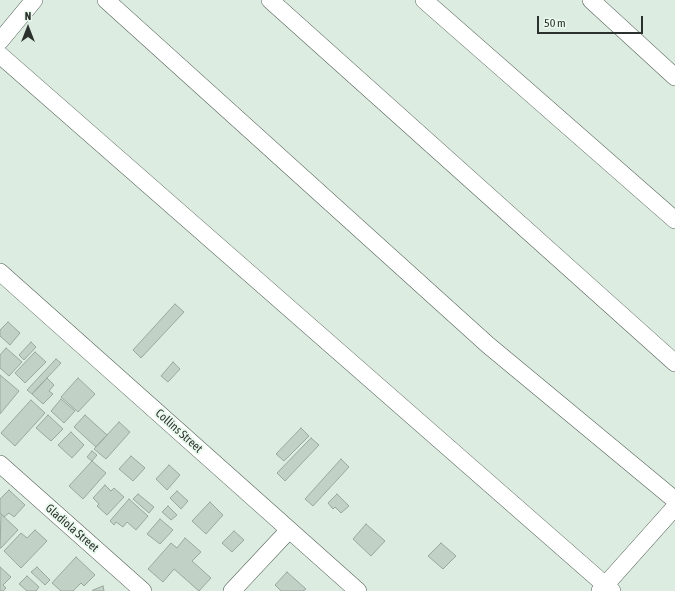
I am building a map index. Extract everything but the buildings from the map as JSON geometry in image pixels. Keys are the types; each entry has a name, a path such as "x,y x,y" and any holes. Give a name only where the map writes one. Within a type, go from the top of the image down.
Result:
{"street":[{"path":"0,41 34,0"},
{"path":"106,0 488,345 675,500"},
{"path":"270,0 675,363"},
{"path":"424,0 675,220"},
{"path":"591,0 675,77"},
{"path":"0,55 606,589 675,507"},
{"name":"Collins Street","path":"0,272 358,591"},
{"name":"Gladiola Street","path":"0,464 143,591"},
{"path":"232,591 289,530"}]}
